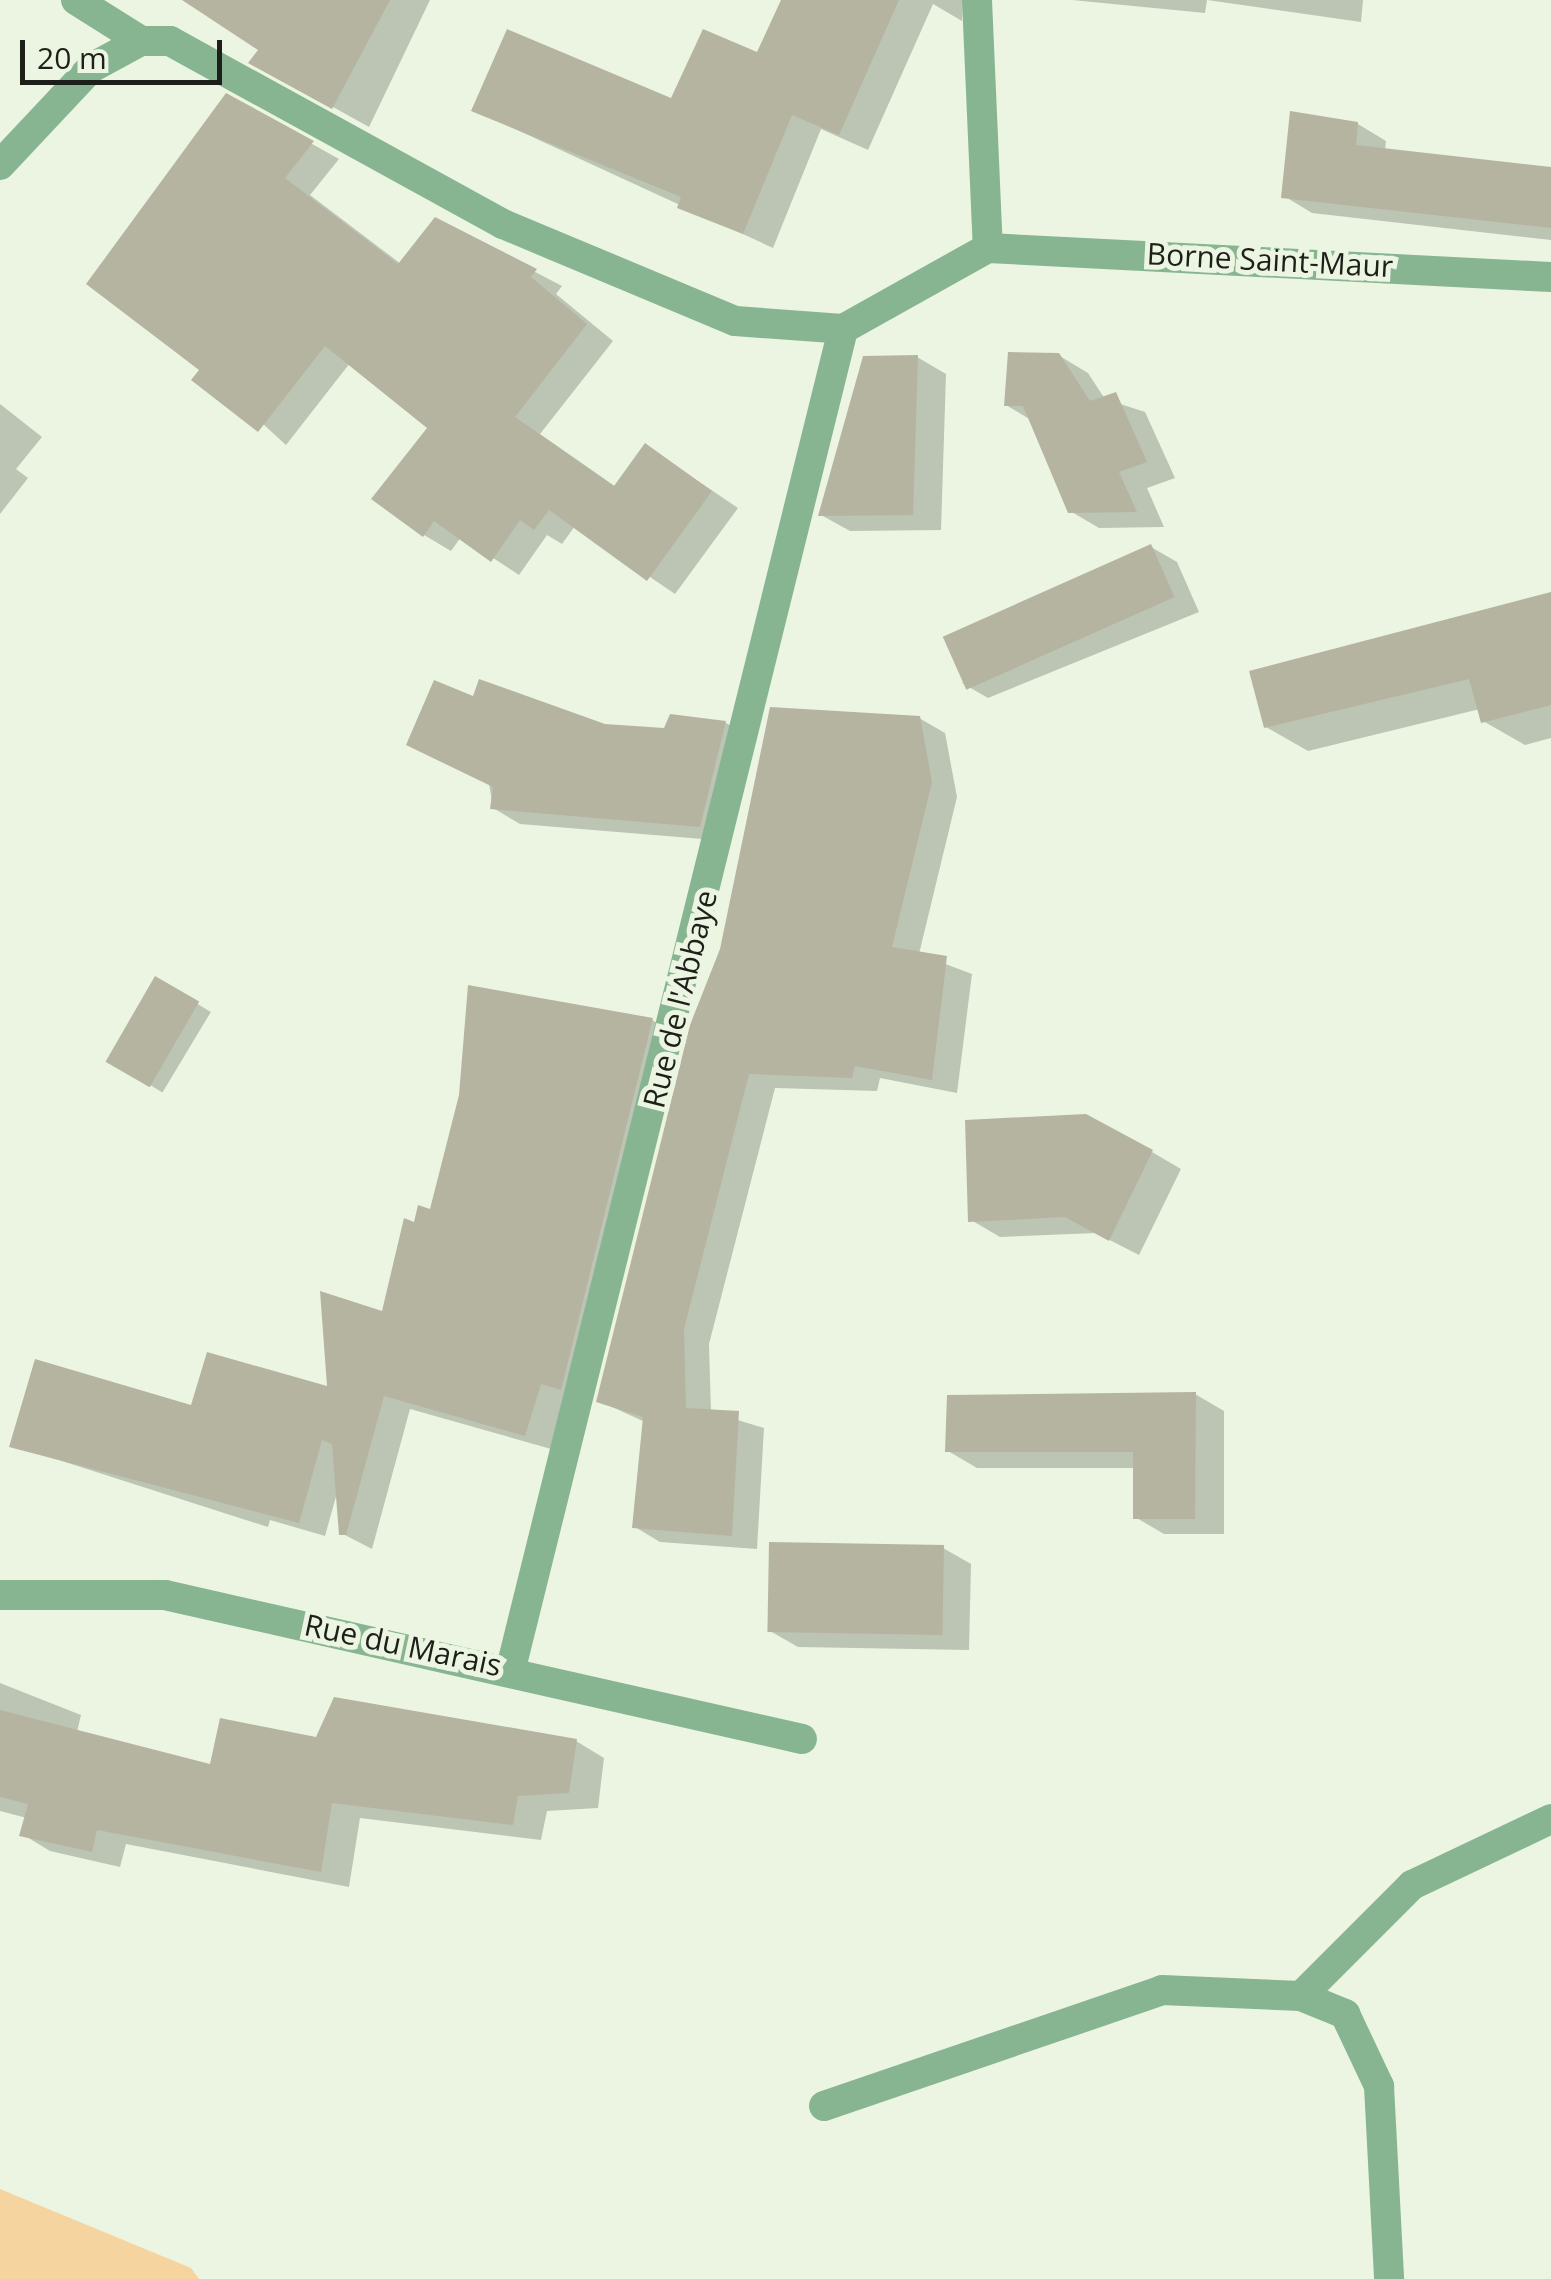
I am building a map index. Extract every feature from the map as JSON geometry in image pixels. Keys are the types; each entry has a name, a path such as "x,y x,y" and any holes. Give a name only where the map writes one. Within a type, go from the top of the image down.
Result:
{"street":[{"path":"76,0 141,42 184,46 452,198 659,296 764,328 843,329 988,248 977,0"},
{"path":"0,165 72,84 141,42"},
{"name":"Borne Saint-Maur","path":"988,248 1551,277"},
{"name":"Rue de l'Abbaye","path":"511,1668 843,329"},
{"name":"Rue du Marais","path":"0,1595 140,1592 511,1668 802,1739"},
{"path":"1301,1996 1412,1885 1551,1820"},
{"path":"824,2106 1162,1990 1301,1996 1345,2014 1380,2086 1388,2279"}],"shaded area":[{"path":"0,2189 191,2268 199,2279 0,2279"}],"building":[{"path":"182,0 390,0 332,109 248,63 258,50"},
{"path":"781,0 899,0 839,135 792,115 743,234 677,208 681,197 471,111 507,29 671,98 703,29 757,52"},
{"path":"226,93 314,141 285,178 398,264 435,217 537,269 531,277 587,324 515,417 614,486 645,443 712,491 647,581 549,510 534,530 520,520 491,562 434,521 423,537 371,499 427,428 325,346 258,432 191,380 199,370 86,284"},
{"path":"1290,111 1358,122 1356,145 1551,167 1551,228 1281,198"},
{"path":"1008,352 1059,353 1090,401 1116,392 1147,462 1119,472 1137,512 1068,513 1023,406 1004,406"},
{"path":"918,355 913,515 818,516 863,356"},
{"path":"1151,544 1175,597 966,690 943,637"},
{"path":"1551,592 1551,705 1481,723 1469,679 1264,728 1249,671"},
{"path":"479,679 605,724 664,728 670,714 726,721 700,827 490,809 493,787 406,745 434,680 473,696"},
{"path":"770,707 920,716 932,782 892,947 947,956 932,1080 855,1066 852,1078 749,1074 684,1329 686,1408 739,1411 732,1536 632,1528 643,1417 596,1402 690,1025 720,949"},
{"path":"155,976 199,1002 150,1087 106,1062"},
{"path":"468,985 653,1018 561,1390 541,1384 525,1436 384,1396 346,1535 339,1535 332,1444 322,1440 299,1523 9,1447 35,1359 191,1405 207,1352 327,1386 320,1291 382,1311 404,1218 414,1222 418,1205 430,1209 459,1095"},
{"path":"1086,1114 1153,1150 1109,1241 1065,1217 968,1222 965,1120"},
{"path":"1196,1392 1195,1519 1133,1519 1133,1452 945,1452 947,1395"},
{"path":"769,1542 944,1545 942,1635 767,1632"},
{"path":"334,1697 577,1739 569,1793 518,1796 513,1825 332,1803 321,1872 97,1830 92,1852 19,1836 28,1804 0,1797 0,1710 210,1764 220,1718 316,1737"}]}
